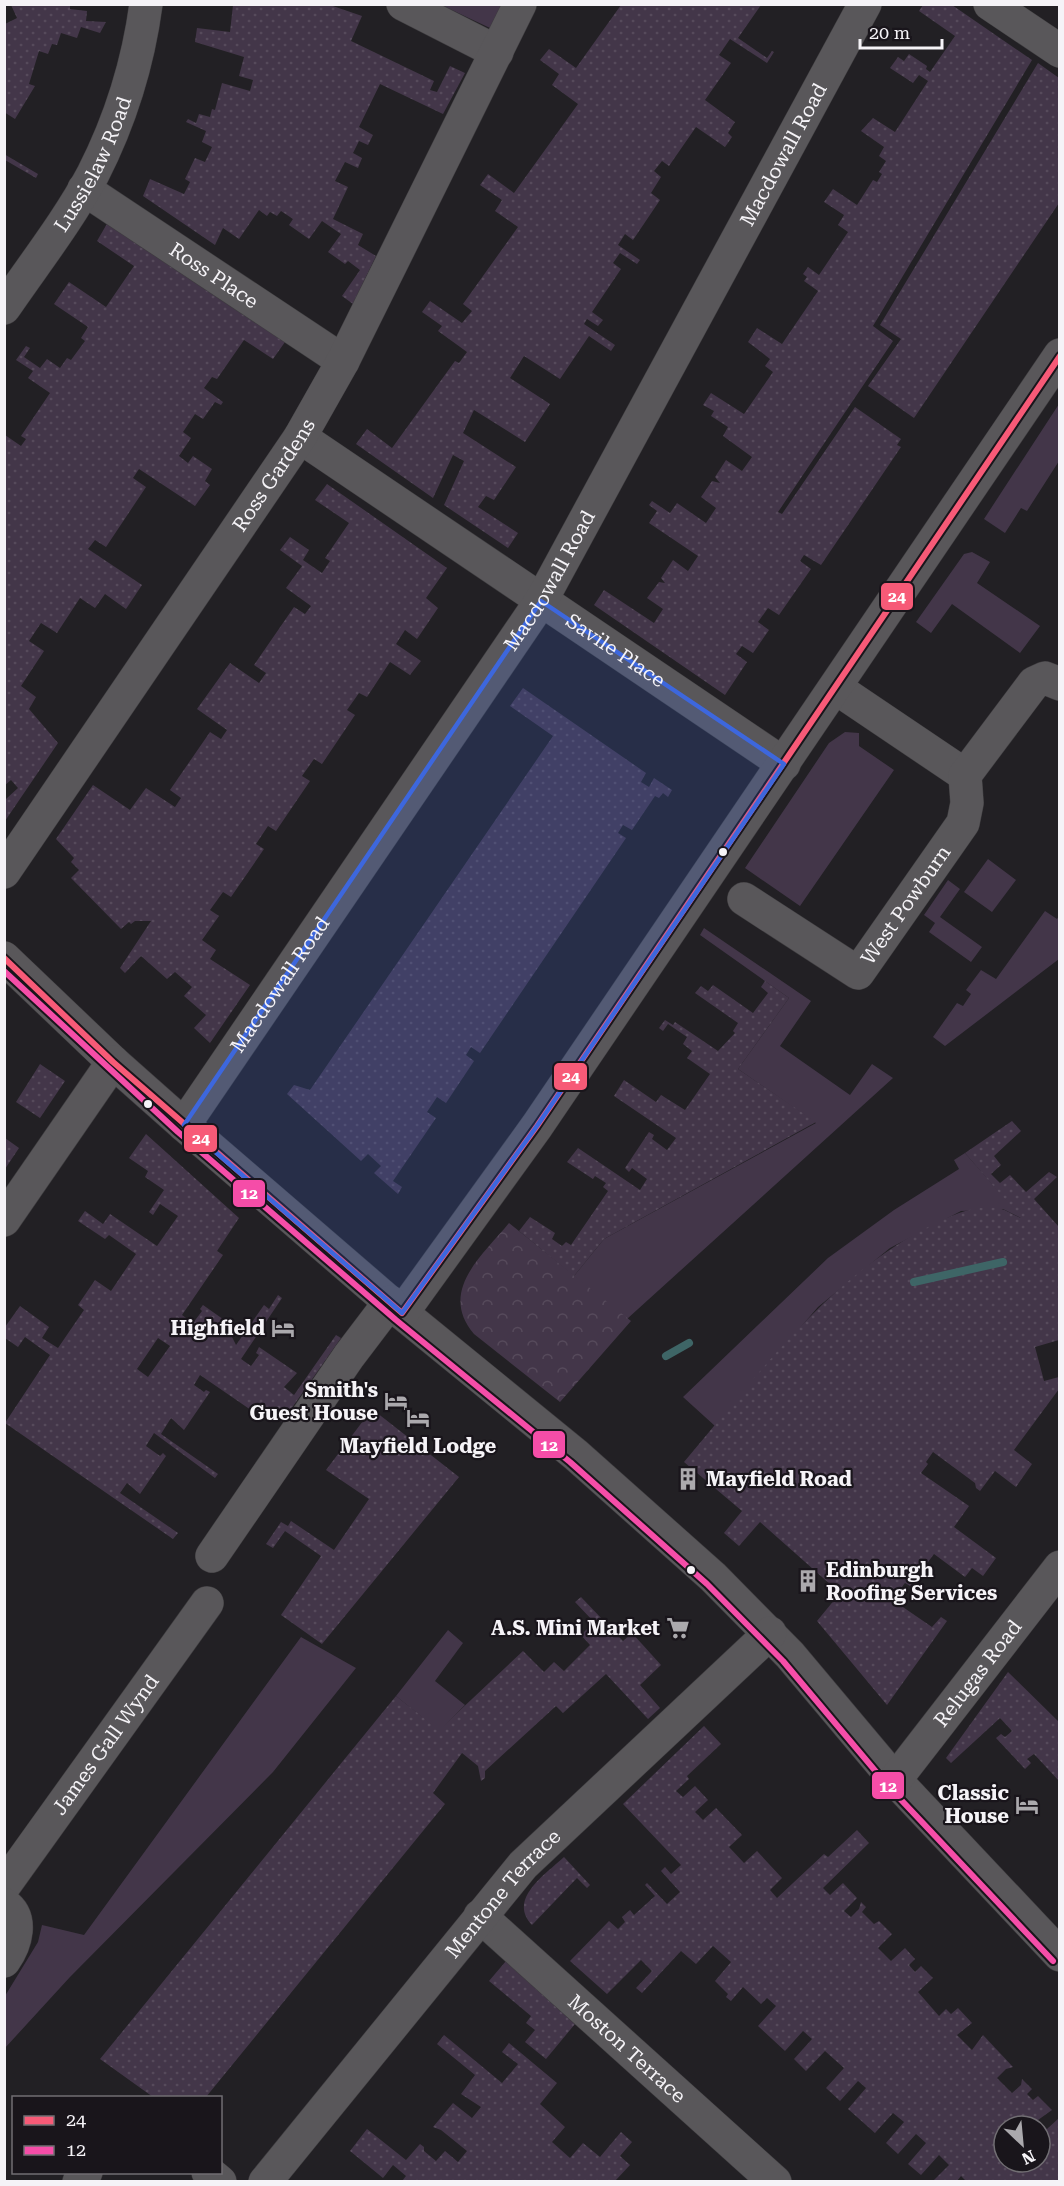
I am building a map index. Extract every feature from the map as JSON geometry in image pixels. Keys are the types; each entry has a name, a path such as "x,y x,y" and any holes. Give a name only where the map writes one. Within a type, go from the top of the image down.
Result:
{"street":[{"name":"Lussielaw Road","path":"4,308 84,189 105,147 125,98 143,31 146,4"},
{"path":"403,4 497,52"},
{"name":"Ross Gardens","path":"4,872 300,437 343,361 520,4"},
{"name":"Macdowall Road","path":"184,1125 541,601 865,4"},
{"path":"990,4 1059,51"},
{"name":"Ross Place","path":"84,189 343,361"},
{"path":"212,1556 349,1356 396,1307 537,1126 836,688 1059,355"},
{"name":"Savile Place","path":"300,437 784,764"},
{"path":"836,688 965,775 1035,683 1045,678 1059,684"},
{"name":"West Powburn","path":"744,899 858,973 963,823 967,803 965,775"},
{"path":"4,958 113,1062 184,1125 396,1307 576,1455 689,1555 770,1634 895,1780 1059,1955"},
{"path":"4,1220 113,1062"},
{"name":"Relugas Road","path":"895,1780 1059,1567"},
{"name":"James Gall Wynd","path":"4,1886 207,1603"},
{"name":"Mentone Terrace","path":"265,2181 523,1865 770,1634"},
{"path":"4,1904 16,1918 16,1930 4,1961"},
{"name":"Moston Terrace","path":"480,1916 775,2181"}],"highlighted area":[{"path":"541,601 784,764 537,1126 402,1313 184,1125"}],"green space":[{"path":"327,4 362,16 351,41 434,81 430,90 437,92 450,66 465,73 443,114 380,84 359,127 373,135 368,145 359,141 353,153 362,158 358,168 345,162 335,181 348,187 333,219 363,234 358,245 376,256 353,304 342,296 360,270 348,261 345,264 328,252 341,234 322,221 309,239 289,225 293,219 281,211 277,216 270,212 267,216 259,210 239,239 223,228 215,245 143,196 150,179 184,194 190,182 185,179 195,158 205,162 212,147 202,142 206,131 186,122 188,119 196,123 199,114 210,117 212,109 215,110 222,83 250,91 253,80 239,76 244,57 195,42 197,28 230,32 233,5"},
{"path":"11,5 70,5 70,9 87,11 86,21 106,22 100,33 81,27 77,38 61,33 57,45 52,44 48,54 39,51 29,84 35,86 15,119 4,112 5,24 17,18"},
{"path":"441,5 502,5 490,28"},
{"path":"621,5 761,5 738,38 767,58 772,51 774,52 767,63 730,39 719,55 731,63 705,100 735,122 728,133 732,137 725,147 696,127 669,166 662,161 654,171 661,177 651,193 660,200 633,240 625,234 618,245 640,260 637,264 620,253 613,263 621,269 592,312 603,320 598,326 587,319 584,324 615,345 611,351 589,336 560,379 524,356 510,378 550,404 525,442 474,410 463,433 516,467 494,500 486,496 478,507 518,533 508,548 444,505 464,461 453,455 433,498 356,444 367,429 392,448 455,361 459,363 467,352 438,331 442,326 422,312 430,301 462,323 472,311 463,304 518,227 495,211 502,200 480,185 488,174 514,193 578,104 552,85 559,74 540,60 549,49 576,68"},
{"path":"923,5 952,5 1032,60 873,326 893,341 778,512 782,514 855,407 901,439 897,445 901,447 821,565 804,555 800,561 811,569 779,615 768,608 758,622 769,630 753,653 742,646 736,654 747,662 725,695 594,605 604,590 654,623 663,609 647,598 659,582 665,583 661,578 673,560 688,571 698,556 649,523 657,511 649,505 652,501 670,513 677,503 706,523 716,508 701,497 712,481 720,483 715,477 726,460 742,471 752,457 723,436 728,427 711,416 714,411 703,405 711,393 744,414 773,372 765,366 770,359 748,342 757,328 782,344 818,291 804,281 807,277 803,274 808,267 819,275 848,232 838,225 844,215 824,202 833,189 857,205 873,180 877,182 882,174 879,172 886,161 879,156 884,147 861,131 873,118 895,132 928,81 919,75 913,83 890,68 898,57 904,61 909,54 927,66 926,69 930,72 955,36 919,11"},
{"path":"1038,63 1059,78 1059,203 914,418 868,386 901,339 880,325"},
{"path":"4,154 38,174 36,178 5,160"},
{"path":"108,222 285,342 273,359 244,340 217,379 212,377 204,388 223,402 221,405 215,402 203,419 195,414 183,432 191,438 179,456 188,463 193,456 212,469 205,481 210,485 195,506 139,469 133,478 146,487 106,547 95,540 88,549 142,585 126,609 105,594 95,608 80,598 57,633 41,623 29,641 44,651 21,686 36,697 29,709 58,743 5,821 6,799 18,788 11,780 4,786 5,435 21,446 26,439 21,436 50,393 28,378 33,371 16,360 26,346 30,348 24,357 40,368 47,359 60,368 67,358 71,360 85,341 81,338 88,327 54,304 69,282 106,307 134,266 97,241"},
{"path":"1059,404 1059,461 1027,511 1021,508 1005,533 984,519"},
{"path":"327,484 447,568 426,598 438,608 417,639 405,630 396,644 421,661 410,675 390,662 367,697 359,693 347,710 355,715 322,764 314,759 302,776 310,781 276,831 268,826 256,844 264,849 231,897 223,892 210,910 219,916 202,940 216,950 210,959 250,985 210,1043 194,1028 206,1015 184,996 192,987 175,972 167,979 141,956 125,973 120,968 151,921 135,921 131,924 129,922 121,929 71,878 79,870 71,862 74,858 56,839 93,785 130,810 146,788 175,807 181,798 170,790 210,732 221,739 227,730 197,709 230,663 259,683 266,673 254,665 294,607 305,614 311,606 286,588 302,566 280,550 290,537 309,550 303,560 322,573 330,561 325,558 349,523 315,500"},
{"path":"972,552 990,562 977,583 1040,626 1020,653 952,604 931,633 916,622 964,554"},
{"path":"523,688 646,773 641,782 649,787 654,778 672,790 668,797 663,793 659,798 655,796 632,830 623,825 618,833 626,838 480,1053 471,1047 466,1055 474,1061 446,1103 437,1097 427,1112 436,1118 393,1181 402,1187 398,1194 374,1173 381,1166 368,1154 361,1161 287,1094 294,1085 310,1090 553,736 510,706"},
{"path":"845,732 859,733 859,746 894,770 800,906 745,868 829,743"},
{"path":"988,859 1016,880 992,912 964,892"},
{"path":"948,880 960,889 940,917 982,947 971,962 929,932 935,923 924,915"},
{"path":"1045,911 1057,919 1059,916 1059,959 945,1046 933,1037 957,1003 963,1006 971,994 966,990 981,970 996,979"},
{"path":"704,928 811,1001 780,1046 850,1095 872,1064 893,1078 627,1319 574,1276 604,1239 816,1123 738,1069 789,998 700,935"},
{"path":"765,981 789,998 738,1069 816,1122 604,1239 574,1276 519,1231 530,1217 555,1233 552,1239 562,1246 566,1242 571,1245 608,1191 603,1187 606,1183 595,1176 593,1179 567,1162 578,1148 640,1190 647,1179 632,1168 629,1172 625,1168 649,1132 654,1135 652,1139 667,1150 676,1138 614,1096 624,1080 656,1102 661,1095 685,1110 710,1074 687,1058 692,1051 683,1044 687,1037 668,1024 663,1031 659,1028 665,1020 673,1025 675,1022 718,1051 735,1033 733,1031 738,1023 695,993 701,986 708,991 713,985 753,1013 768,993 761,987"},
{"path":"40,1064 65,1081 40,1118 16,1102"},
{"path":"1012,1121 1021,1131 994,1156 1001,1165 991,1174 1000,1183 1010,1175 1026,1192 1049,1172 1057,1177 1034,1199 1059,1227 1059,1340 1035,1347 1044,1381 1059,1377 1059,1389 1014,1450 1032,1464 1016,1487 995,1471 980,1491 976,1488 975,1483 933,1452 926,1462 928,1464 921,1473 969,1506 954,1527 996,1558 983,1576 972,1568 965,1577 934,1554 910,1586 905,1583 897,1593 901,1597 897,1603 932,1627 941,1617 947,1621 887,1705 817,1621 840,1593 760,1522 739,1546 724,1533 742,1511 684,1462 797,1330 860,1272 895,1247 955,1214 988,1207 1003,1210 1021,1218 965,1153"},
{"path":"146,1134 239,1218 217,1251 223,1255 182,1315 193,1323 202,1311 200,1309 203,1305 237,1329 232,1337 236,1345 264,1305 269,1309 278,1295 282,1298 241,1359 251,1366 259,1355 256,1353 259,1347 297,1373 284,1387 294,1395 336,1335 341,1338 282,1422 263,1409 258,1415 200,1375 194,1385 204,1392 206,1390 210,1392 184,1430 171,1418 161,1434 218,1474 215,1478 154,1433 146,1446 160,1456 163,1453 166,1456 140,1494 127,1483 120,1493 178,1533 173,1539 5,1423 50,1355 25,1337 18,1347 5,1338 5,1327 20,1306 49,1327 42,1338 58,1348 84,1310 78,1305 95,1280 111,1291 136,1254 109,1235 105,1239 78,1221 85,1211 103,1224 110,1214 157,1246 178,1216 160,1204 153,1215 149,1212 164,1190 145,1177 148,1171 129,1158","holes":["158,1338 170,1346 148,1377 137,1369"]},
{"path":"5,1138 19,1148 5,1169"},
{"path":"965,1153 1023,1219 1003,1209 961,1211 890,1248 818,1307 715,1426 683,1397 828,1258 894,1210 959,1169 954,1160"},
{"path":"509,1223 631,1321 560,1402 474,1334 464,1318 460,1303 462,1289 468,1275"},
{"path":"372,1409 459,1477 322,1644 281,1615 321,1556 285,1531 273,1548 266,1544 281,1522 288,1526 291,1521 334,1550 369,1499 326,1470"},
{"path":"581,1597 623,1641 632,1633 661,1665 640,1685 660,1708 648,1719 606,1674 563,1713 556,1706 485,1771 485,1778 481,1781 478,1766 462,1753 433,1793 445,1804 207,2096 152,2096 100,2059 396,1696 439,1730 523,1651 544,1672 554,1662 564,1671 590,1645 581,1635 594,1622 575,1602"},
{"path":"448,1630 463,1643 435,1681 465,1705 439,1731 396,1696"},
{"path":"301,1637 356,1668 273,1772 70,1977 5,2048 5,1996 38,1942 42,1925 84,1935"},
{"path":"1008,1672 1059,1722 1059,1781 1034,1754 1027,1759 1031,1763 1025,1769 996,1738 1001,1734 1005,1737 1012,1731 1000,1718 951,1763 946,1758"},
{"path":"704,1726 721,1744 687,1776 689,1779 676,1791 683,1797 695,1786 708,1800 695,1812 703,1820 716,1808 742,1835 729,1847 744,1863 757,1851 782,1878 770,1890 777,1898 824,1854 828,1857 857,1830 869,1843 823,1888 830,1895 843,1883 857,1898 844,1911 851,1917 859,1909 861,1902 866,1907 862,1912 874,1924 879,1921 892,1934 878,1948 891,1961 905,1948 915,1959 909,1965 915,1972 921,1966 933,1978 918,1992 939,2016 946,2009 951,2014 958,2008 972,2023 957,2035 972,2050 983,2035 1013,2067 1006,2069 997,2078 1012,2093 1021,2085 1022,2079 1032,2089 1027,2094 1033,2100 1038,2096 1052,2110 1046,2114 992,2114 992,2174 1052,2174 1052,2124 1059,2118 1059,2181 967,2182 961,2176 957,2181 933,2181 949,2165 939,2155 921,2175 908,2164 926,2143 916,2134 898,2154 886,2143 904,2122 893,2113 875,2133 848,2109 866,2088 858,2081 840,2101 826,2088 844,2068 825,2051 806,2071 794,2059 812,2039 803,2031 785,2051 758,2026 776,2006 767,1998 761,2004 743,1987 731,2001 726,1997 728,1994 715,1981 731,1962 713,1946 696,1964 681,1951 642,1993 636,1988 652,1971 641,1960 607,1994 570,1961 609,1921 618,1929 625,1922 622,1917 630,1910 634,1915 655,1896 645,1885 647,1883 667,1904 680,1892 661,1871 665,1867 671,1874 681,1865 623,1804"},
{"path":"564,1857 590,1885 587,1888 577,1878 532,1925 525,1915 526,1897 539,1879"},
{"path":"506,1961 575,2024 546,2059 525,2042 535,2030 526,2023 531,2016 489,1981"},
{"path":"444,2035 502,2083 518,2064 502,2052 509,2043 557,2083 540,2104 565,2127 552,2142 570,2158 583,2143 600,2157 621,2132 632,2142 620,2156 630,2165 615,2181 402,2181 406,2176 393,2165 383,2178 350,2151 367,2129 406,2160 420,2144 424,2147 424,2151 436,2161 445,2151 458,2162 467,2151 441,2130 433,2127 453,2103 472,2118 481,2107 461,2094 475,2075 437,2044"}],"waterway":[{"path":"914,1282 1003,1262"},
{"path":"666,1356 689,1343"}],"transit line":[{"name":"24","path":"402,1313 537,1126 1060,356"},
{"name":"24","path":"4,958 113,1062 402,1313"},
{"name":"12","path":"4,971 178,1132 396,1320 570,1462 707,1584 783,1661 888,1786 1053,1961"}],"place":[{"name":"Highfield","path":"283,1328"},
{"name":"Smith's Guest House","path":"396,1401"},
{"name":"Mayfield Lodge","path":"418,1418"},
{"name":"Mayfield Road","path":"688,1479"},
{"name":"Edinburgh Roofing Services","path":"808,1581"},
{"name":"A.S. Mini Market","path":"678,1628"},
{"name":"Classic House","path":"1027,1805"}]}
